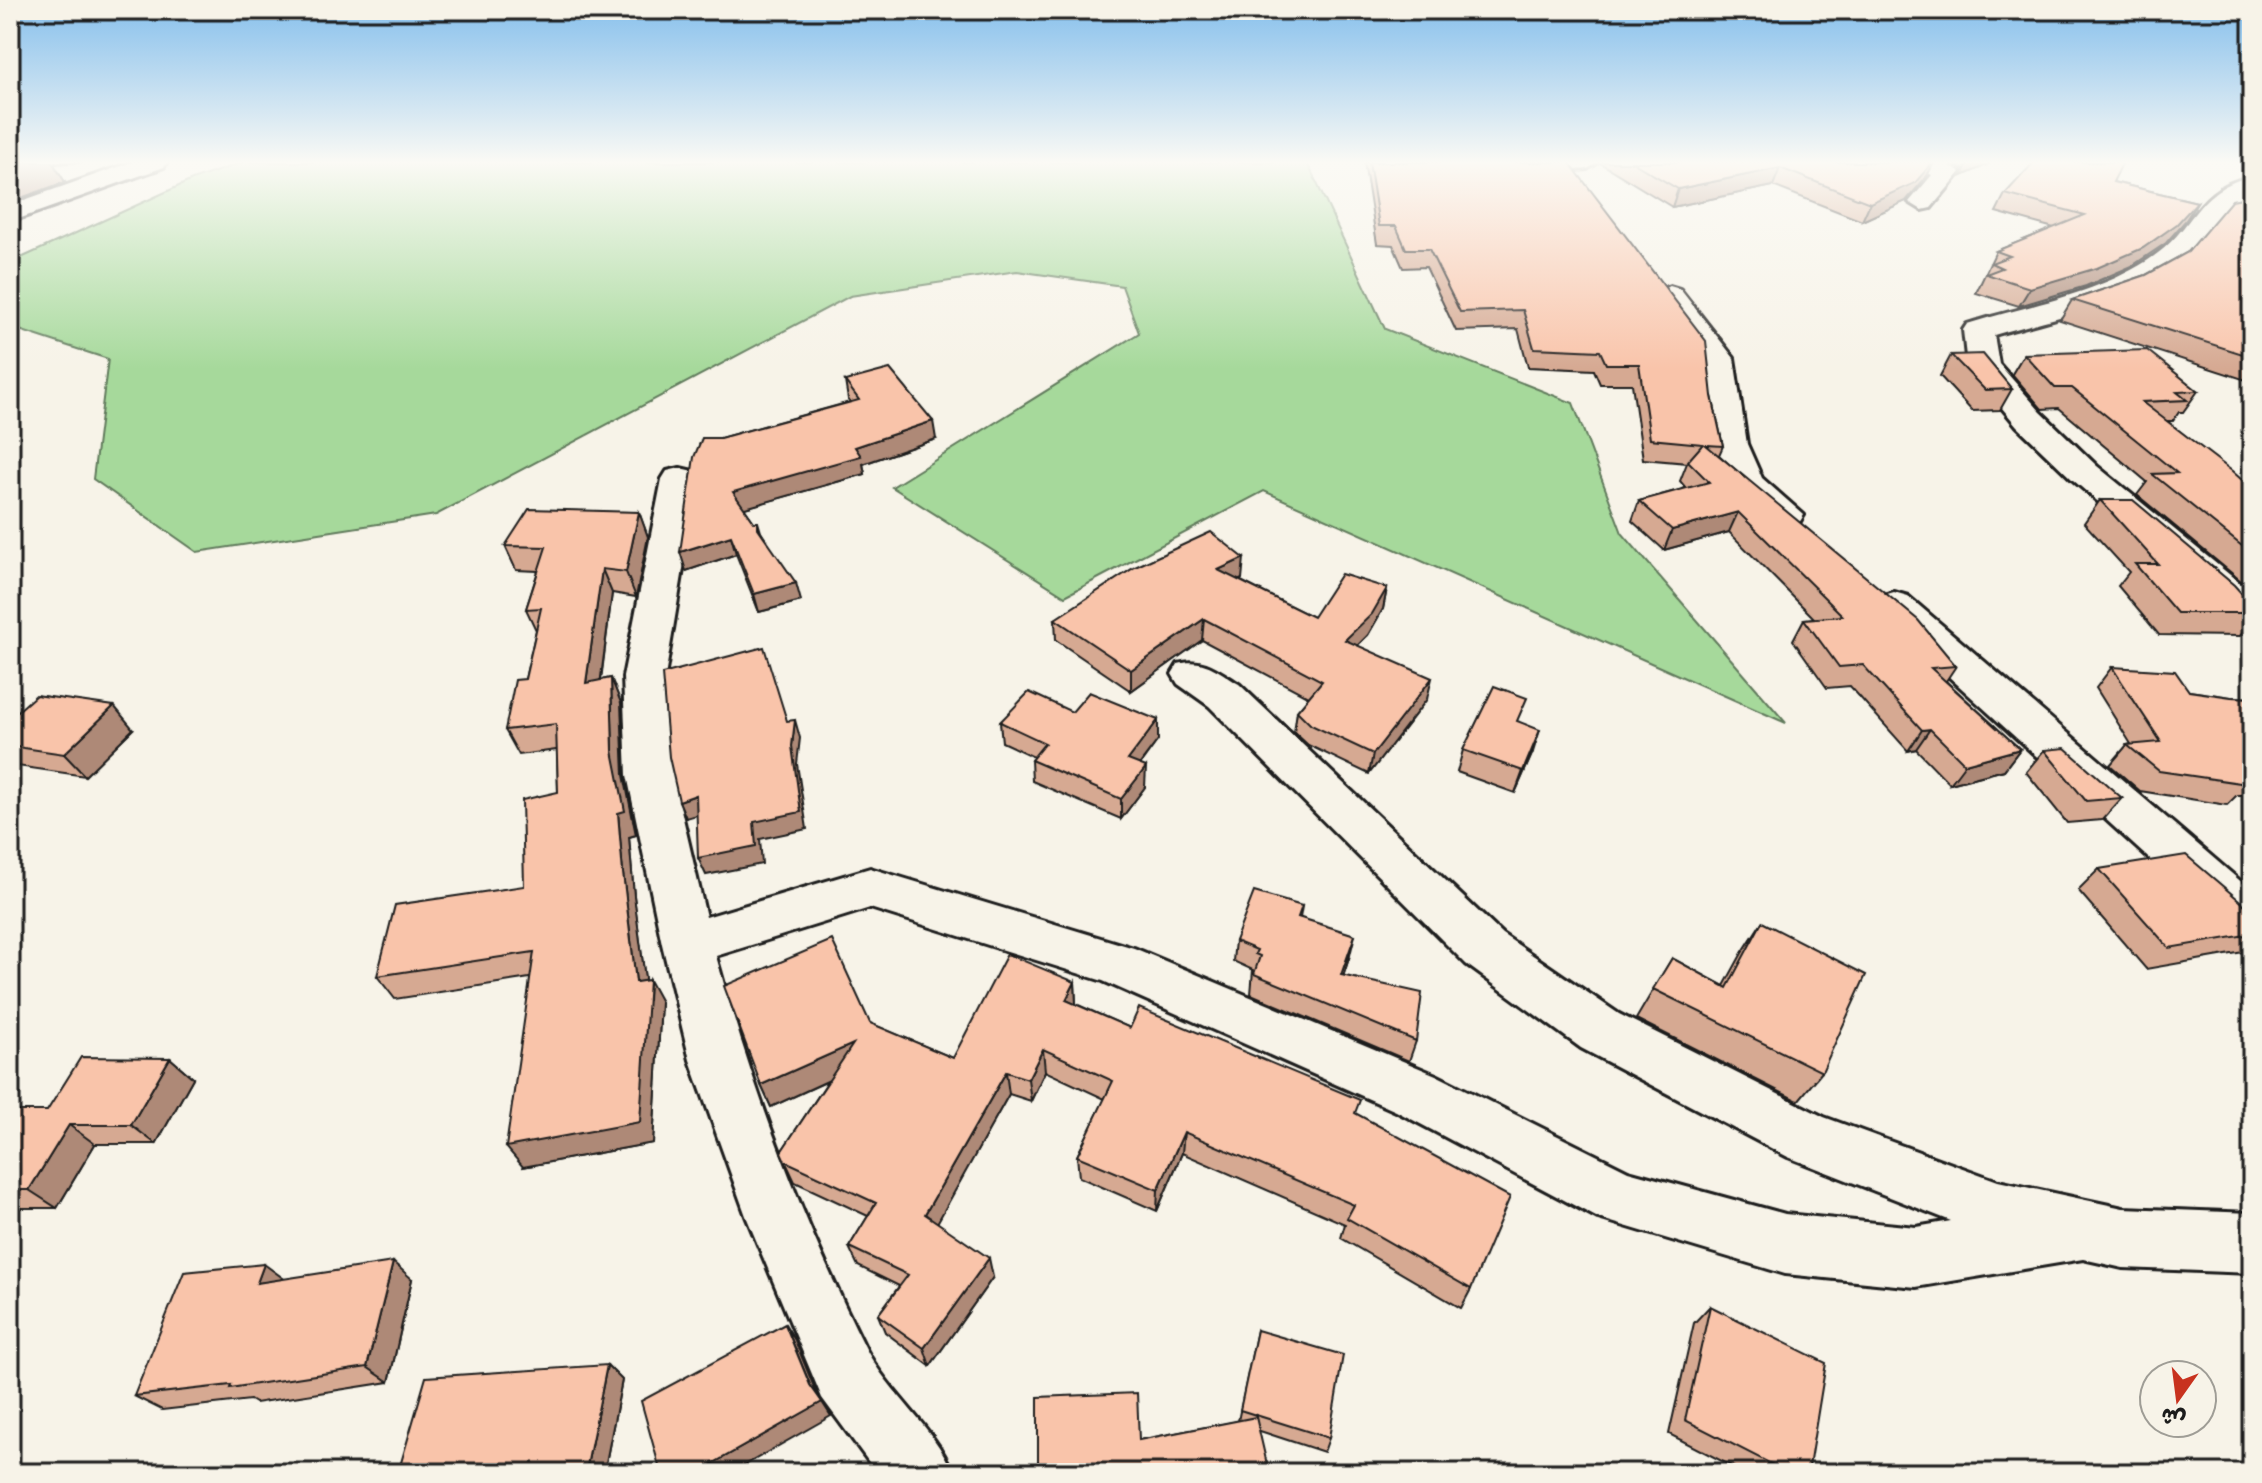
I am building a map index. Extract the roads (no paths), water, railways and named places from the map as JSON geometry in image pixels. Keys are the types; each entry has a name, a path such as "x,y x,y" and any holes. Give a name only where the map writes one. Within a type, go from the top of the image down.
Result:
{"street":[{"path":"2195,231 2184,246 2162,264 2118,286 1978,330 1983,366 2029,419 2085,473 2252,614"},
{"path":"1653,273 1718,358 1730,444 1746,483 1814,537"},
{"path":"680,479 644,677 650,775 687,944 723,1074 776,1216 845,1375 919,1473"},
{"path":"1872,586 2252,921"},
{"path":"1193,674 1224,695 1484,949 1600,1031 1808,1138 1998,1210 2123,1238 2252,1243"},
{"path":"687,944 870,888 1116,963 1416,1093 1619,1198 1785,1244 1916,1257 2084,1229"}]}
